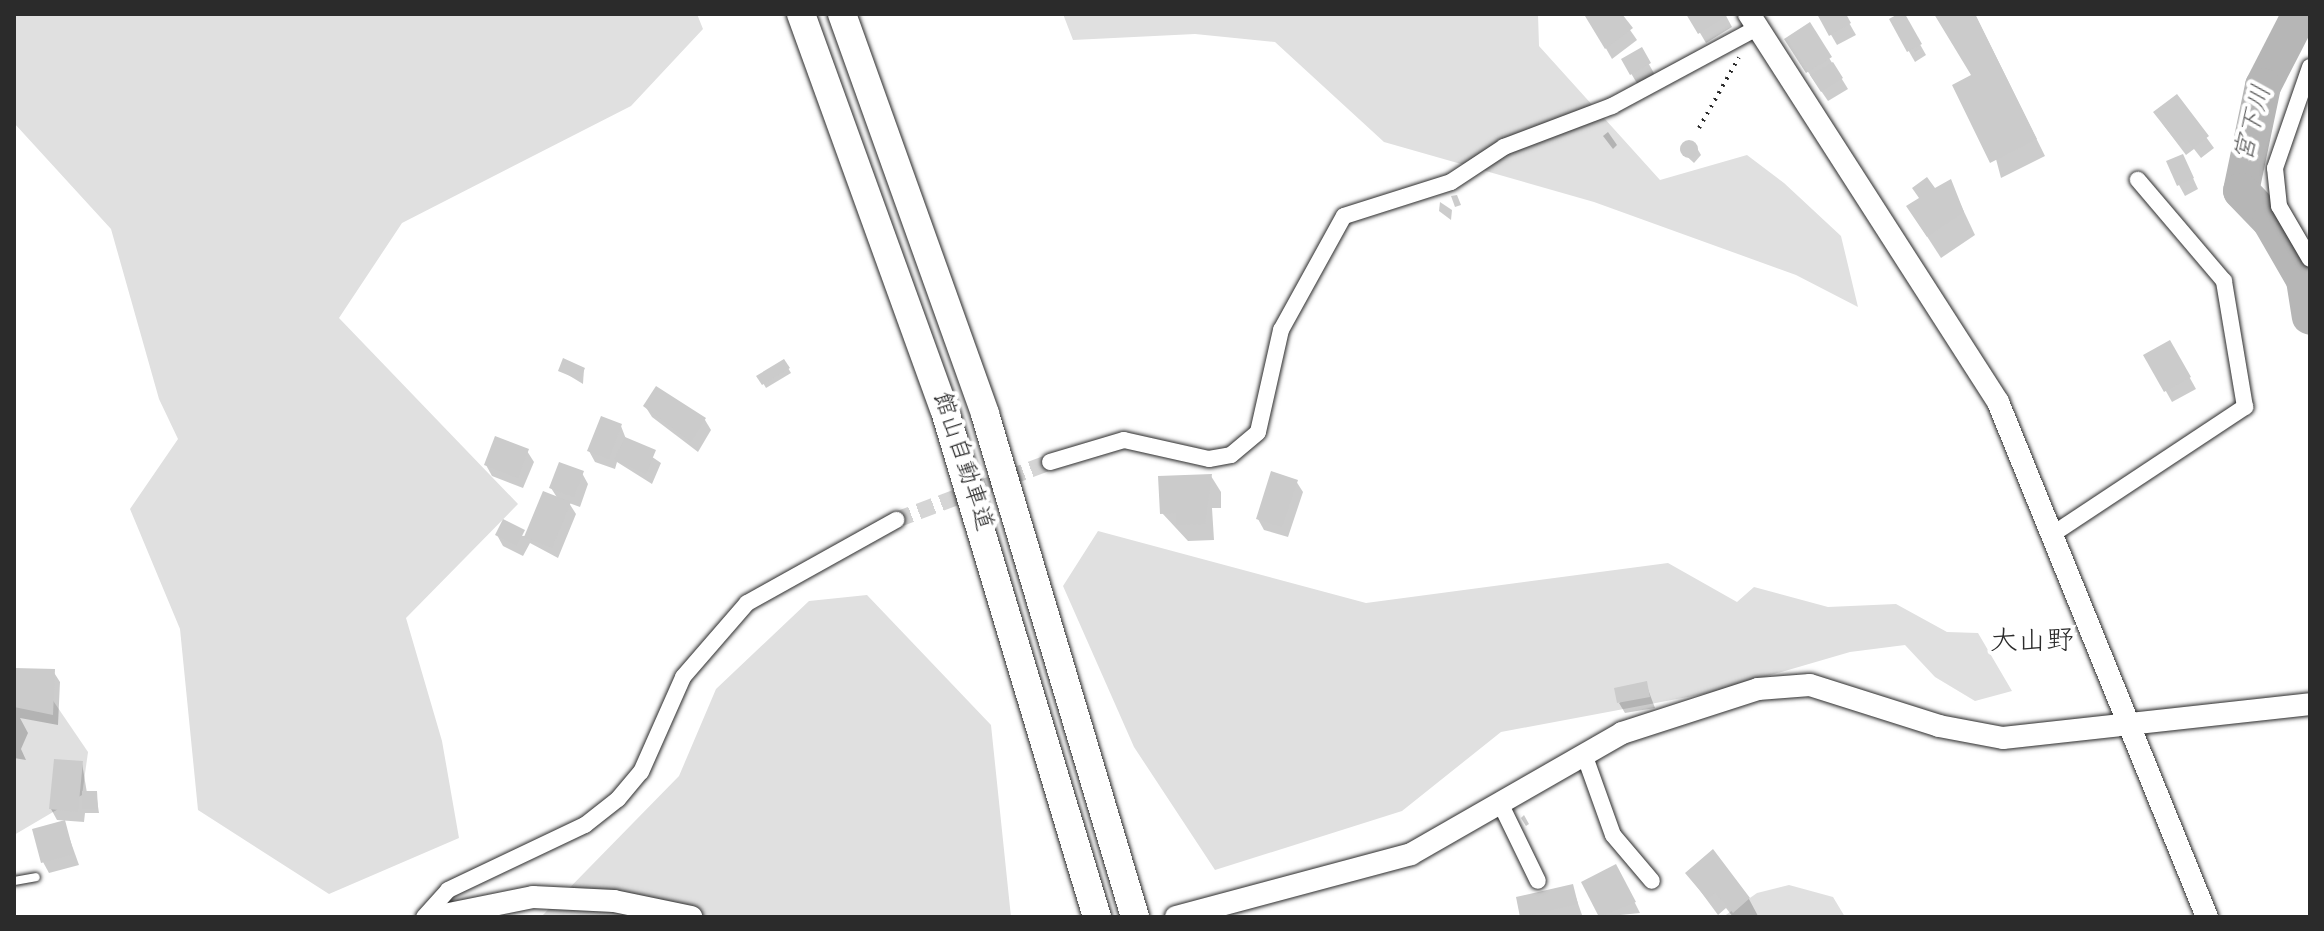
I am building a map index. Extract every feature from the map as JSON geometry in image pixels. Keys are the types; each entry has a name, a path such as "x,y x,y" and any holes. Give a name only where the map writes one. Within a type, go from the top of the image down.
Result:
{"highway":[{"name":"館山自動車道","path":"801,14 948,422 1097,917"},
{"name":"館山自動車道","path":"842,14 985,414 1135,917"}],"street":[{"path":"1050,462 1124,440 1209,459 1231,455 1258,432 1281,330 1344,216 1451,182 1504,147 1612,106 1735,40 1751,18 1998,402 2056,532 2207,917"},
{"path":"2310,67 2275,168 2279,206 2310,259"},
{"path":"2056,532 2245,407 2224,281 2138,180"},
{"path":"424,917 448,890 585,825 618,799 641,772 683,677 747,603 896,520"},
{"path":"1176,917 1411,854 1502,807 1584,754 1672,715 1787,685 1850,693 1986,736 2032,737 2130,721 2310,704"},
{"path":"1584,754 1613,835 1652,881"},
{"path":"1502,807 1538,881"},
{"path":"434,917 533,897 614,901 691,917"}],"lane":[{"path":"14,881 36,877"}],"path":[{"path":"1699,128 1737,62 1735,40"}],"shaded area":[{"path":"14,14 697,14 703,29 631,106 402,223 339,318 518,504 406,618 442,741 459,838 329,894 198,810 180,629 130,509 178,439 159,399 111,229 14,123"},
{"path":"1063,14 1538,14 1539,46 1660,180 1747,155 1784,183 1841,236 1858,307 1796,275 1594,202 1384,142 1275,42 1195,34 1073,40"},
{"path":"1098,531 1366,603 1668,563 1737,602 1754,587 1828,607 1896,604 1947,632 1978,633 2012,691 1975,701 1935,677 1905,645 1850,652 1709,693 1501,732 1402,811 1215,870 1134,747 1063,586"},
{"path":"867,595 991,725 1011,917 541,917 679,776 716,689 809,601"},
{"path":"14,676 39,680 88,752 82,795 14,835"},
{"path":"1789,885 1833,897 1845,917 1723,917 1757,893"}],"building":[{"path":"1622,14 1633,28 1605,49 1585,16"},
{"path":"1686,14 1730,14 1698,34"},
{"path":"1817,14 1846,14 1851,23 1829,36"},
{"path":"1905,14 1922,44 1907,52 1889,19"},
{"path":"1934,14 1975,14 2037,139 1990,163 1952,85 1971,75"},
{"path":"1810,22 1832,57 1806,73 1784,39"},
{"path":"1642,47 1651,63 1630,75 1621,59"},
{"path":"1833,62 1843,78 1821,92 1810,75"},
{"path":"2177,94 2209,136 2193,148 2186,139 2179,145 2153,112"},
{"path":"1689,140 1698,149 1689,158 1680,149"},
{"path":"2183,154 2194,178 2177,186 2166,161"},
{"path":"1927,177 1935,188 1951,179 1964,212 1927,237 1906,206 1919,198 1912,188"},
{"path":"2170,340 2191,377 2164,392 2143,355"},
{"path":"563,358 585,368 580,380 558,371"},
{"path":"784,359 790,368 762,385 756,376"},
{"path":"656,386 706,418 691,442 643,406"},
{"path":"601,416 622,424 609,459 587,451"},
{"path":"495,436 529,449 518,478 484,465"},
{"path":"625,437 656,450 646,474 614,460"},
{"path":"559,462 584,471 574,497 549,488"},
{"path":"1271,471 1298,480 1282,527 1256,519"},
{"path":"1212,474 1205,524 1176,525 1176,513 1160,514 1158,476"},
{"path":"543,491 571,502 552,548 524,537"},
{"path":"503,519 525,530 517,546 495,535"},
{"path":"14,668 55,669 53,715 14,707"},
{"path":"1647,681 1650,697 1617,703 1614,688"},
{"path":"54,759 83,761 78,812 49,809"},
{"path":"82,791 97,791 98,809 82,809"},
{"path":"65,820 74,854 41,863 32,829"},
{"path":"1713,849 1750,898 1733,913 1715,893 1707,899 1685,873"},
{"path":"1616,864 1636,902 1599,917 1581,882"},
{"path":"1573,884 1578,904 1520,917 1516,897"}],"waterway":[{"name":"宮下川","path":"2300,14 2263,86 2241,191 2270,221 2304,280 2310,317"}],"tunnel":[{"path":"896,520 1050,462"}],"district":[{"name":"大山野","path":"2032,644"}]}
